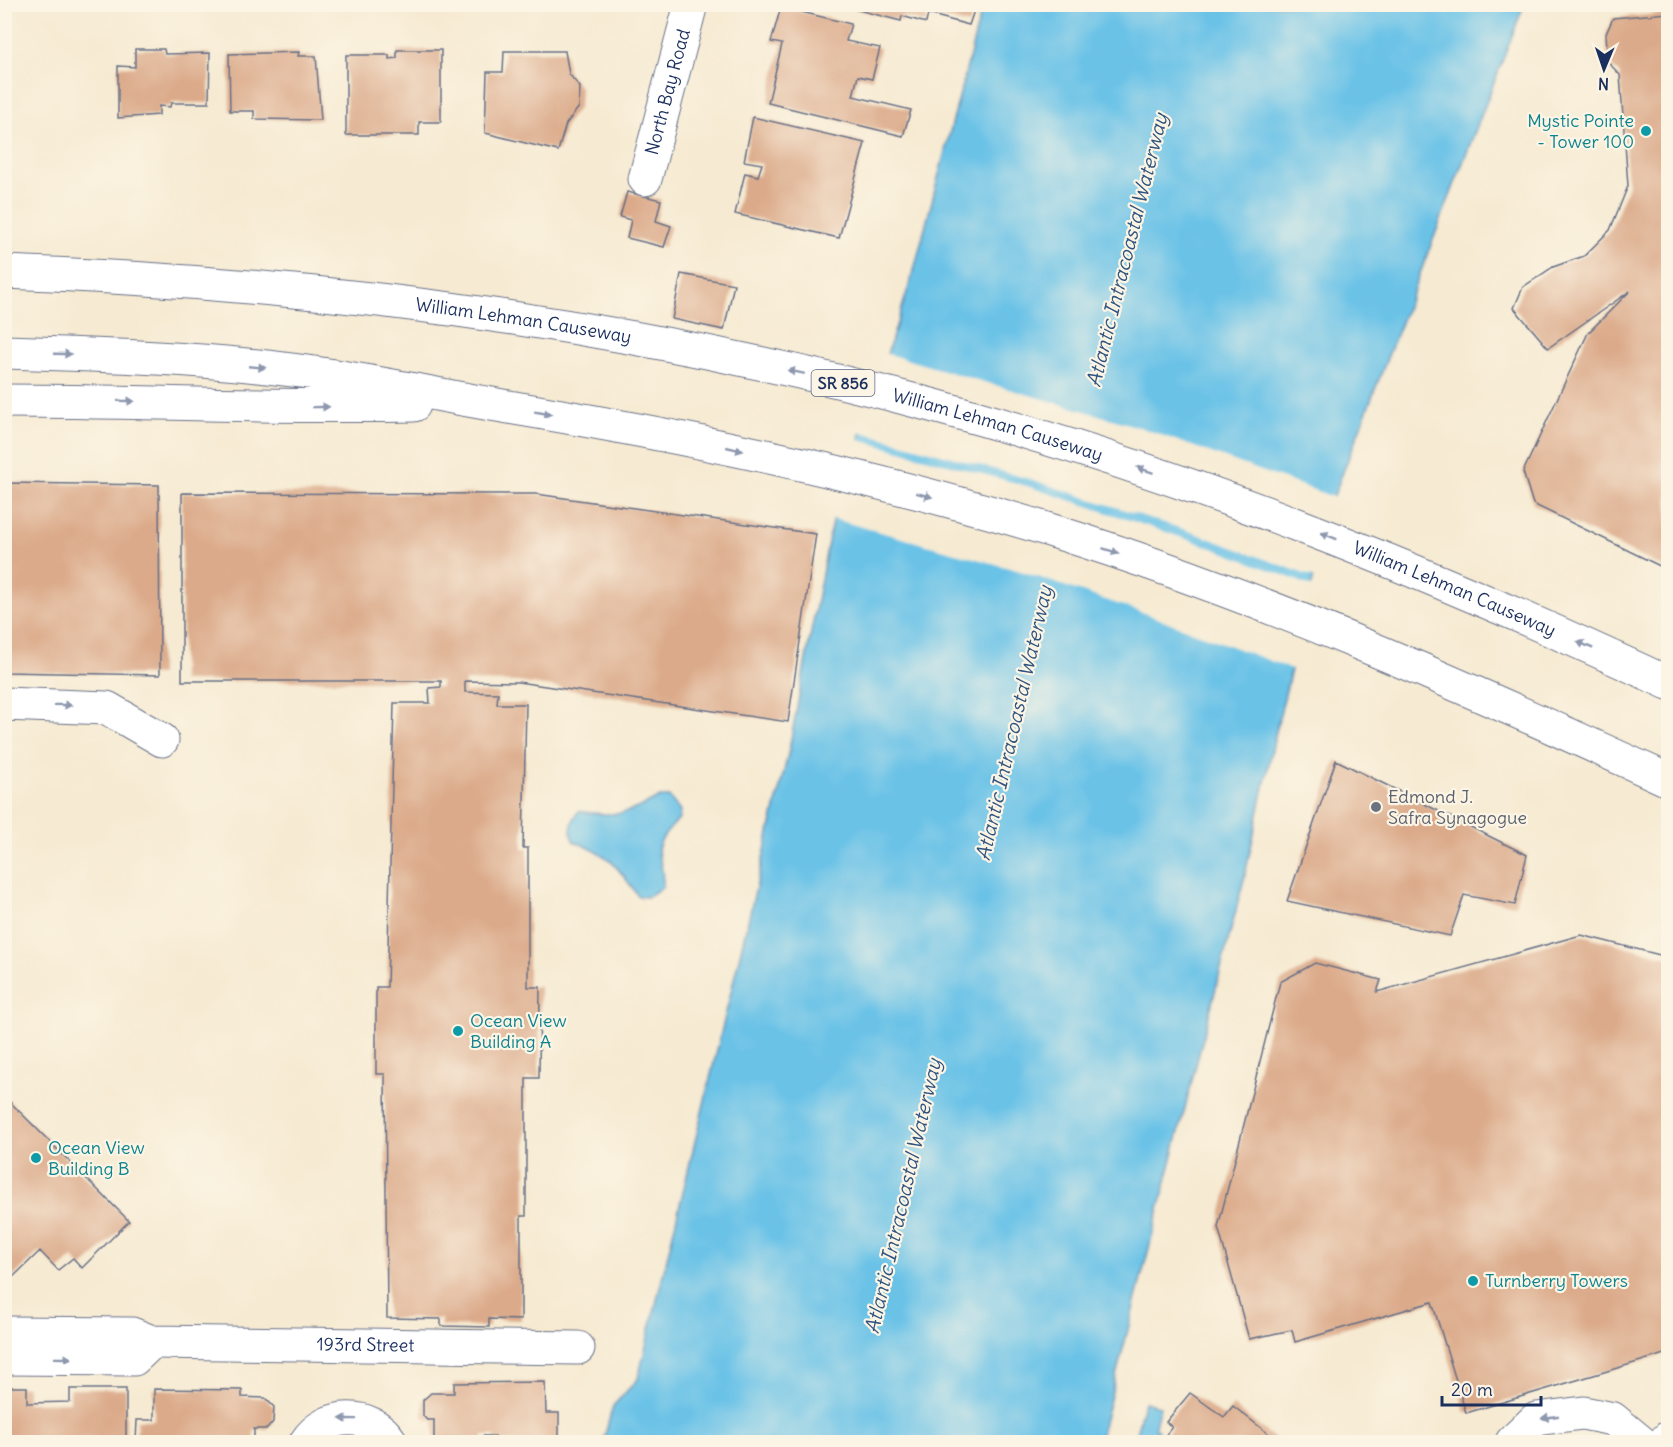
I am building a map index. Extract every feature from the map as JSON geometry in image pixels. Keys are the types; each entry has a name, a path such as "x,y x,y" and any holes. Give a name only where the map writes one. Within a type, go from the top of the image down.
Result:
{"main road":[{"name":"North Bay Road","path":"645,179 691,4"},
{"name":"William Lehman Causeway","path":"4,272 181,281 427,307 667,345 879,391 1055,441 1288,519 1513,612 1668,683"},
{"path":"4,352 160,358 300,371 596,421 806,465 934,497 1056,532 1340,634 1457,683 1668,780"},
{"path":"4,401 159,402 299,408 485,403"},
{"path":"4,704 83,705 107,708 162,740"},
{"name":"193rd Street","path":"4,1333 132,1334 152,1342 578,1348"},
{"path":"4,1358 134,1359 152,1342"},
{"path":"1512,1443 1536,1419 1582,1413 1613,1419 1641,1443"},
{"path":"306,1443 319,1426 334,1420 349,1418 368,1422 378,1428 391,1443"},
{"path":"1664,1443 1668,1438"}],"water":[{"name":"Atlantic Intracoastal Waterway","path":"983,5 1524,5 1333,498 1276,731 1245,875 1099,1442 603,1442 613,1406 638,1379 789,750 831,526 913,274"},
{"path":"660,797 669,797 680,811 679,819 659,846 663,887 647,897 638,896 624,876 604,856 573,841 572,825 579,811 603,814 621,813 639,808"},
{"path":"1144,1402 1160,1406 1154,1429 1158,1430 1156,1442 1134,1442"}],"pier":[{"path":"884,353 1139,427 1336,498 1316,578 1189,531 1033,480 859,431"},
{"path":"856,439 1030,487 1207,546 1314,587 1294,670 1141,612 1020,571 830,518"}],"building":[{"path":"839,5 976,5 969,25 928,14 926,23 902,16 901,21"},
{"path":"781,7 851,24 846,41 880,48 872,79 858,76 853,96 911,110 903,136 768,103 782,44 771,42"},
{"path":"1668,13 1668,570 1533,504 1523,472 1588,333 1630,291 1548,348 1514,308 1523,287 1553,267 1584,256 1610,230 1628,186 1620,75 1608,62 1606,34 1613,18"},
{"path":"135,49 164,49 165,54 210,53 209,103 171,103 170,107 159,106 159,115 118,118 118,66 135,67"},
{"path":"397,50 441,50 441,122 419,122 419,135 346,135 346,55 389,55 389,59 397,58"},
{"path":"504,51 565,51 569,74 580,87 579,107 566,124 558,151 485,133 487,72 503,72"},
{"path":"299,52 298,56 316,56 321,120 254,119 254,111 230,111 229,54"},
{"path":"753,117 865,143 839,238 735,214 745,173 758,176 762,164 744,161"},
{"path":"627,192 661,200 656,221 671,226 664,247 627,238 631,220 620,217"},
{"path":"681,274 734,284 724,330 672,319"},
{"path":"4,483 159,485 160,675 4,672"},
{"path":"182,493 536,494 816,534 788,722 518,682 465,681 465,692 498,693 497,704 526,704 523,848 528,848 528,987 540,987 539,1078 526,1078 526,1216 521,1216 521,1320 489,1319 489,1327 441,1326 441,1319 387,1318 385,1074 376,1074 376,987 387,987 394,703 430,703 429,688 441,687 441,681 182,681"},
{"name":"Edmond J. Safra Synagogue","path":"1336,760 1527,855 1515,905 1464,895 1450,936 1287,901"},
{"path":"1581,935 1668,957 1668,1353 1466,1413 1432,1302 1295,1342 1292,1330 1249,1339 1218,1227 1280,982 1315,963 1381,980 1377,992"},
{"name":"Ocean View Building B","path":"4,1096 129,1221 82,1268 73,1258 58,1270 40,1251 13,1277 4,1277"},
{"path":"545,1382 546,1413 559,1413 559,1442 495,1442 495,1436 483,1436 483,1442 434,1442 434,1420 427,1420 423,1416 423,1400 431,1393 454,1393 454,1383"},
{"path":"4,1387 27,1387 27,1403 70,1402 70,1389 126,1389 126,1442 4,1442"},
{"path":"154,1389 242,1390 242,1397 265,1398 274,1407 273,1422 267,1429 254,1429 254,1442 136,1442 137,1420 154,1420"},
{"path":"1190,1393 1224,1417 1233,1406 1279,1442 1160,1442 1172,1427 1166,1422"}],"place":[{"name":"Mystic Pointe - Tower 100","path":"1646,131"},
{"name":"Edmond J. Safra Synagogue","path":"1376,807"},
{"name":"Ocean View Building A","path":"458,1031"},
{"name":"Ocean View Building B","path":"36,1158"},
{"name":"Turnberry Towers","path":"1473,1281"}]}
